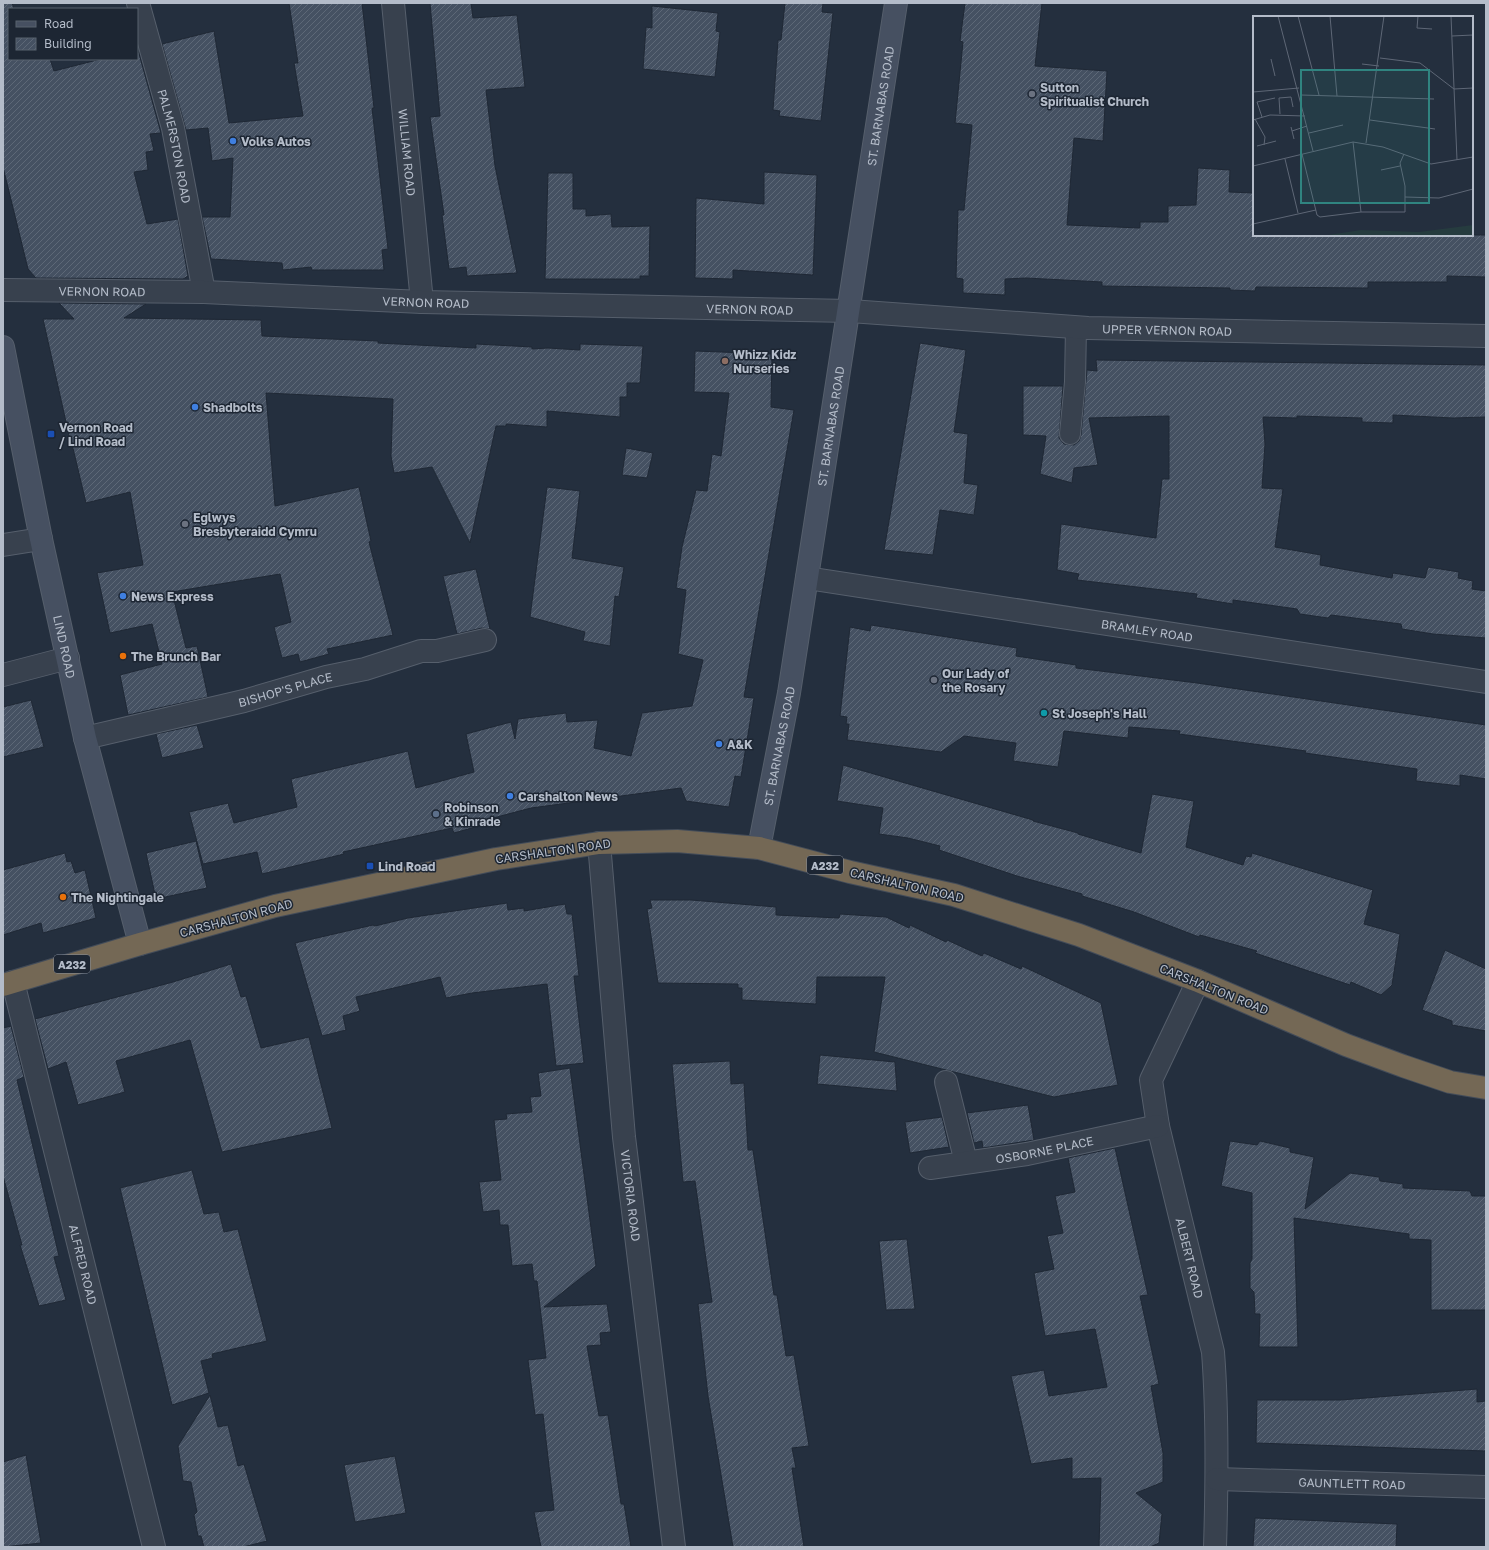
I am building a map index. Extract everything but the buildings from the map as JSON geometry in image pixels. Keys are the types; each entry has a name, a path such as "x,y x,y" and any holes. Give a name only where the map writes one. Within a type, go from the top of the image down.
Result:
{"highway":[{"name":"CARSHALTON ROAD","path":"8,983 275,906 496,859 599,843 677,841 759,848 850,872 954,895 1079,935 1198,981 1353,1047 1450,1082 1486,1088"}],"street":[{"name":"PALMERSTON ROAD","path":"138,3 173,128 204,292"},
{"name":"WILLIAM ROAD","path":"393,3 422,302"},
{"name":"ST. BARNABAS ROAD","path":"759,848 789,693 850,311 896,3"},
{"name":"VERNON ROAD","path":"3,290 204,292 422,302 850,311"},
{"name":"UPPER VERNON ROAD","path":"850,311 1076,328 1486,336"},
{"name":"LIND ROAD","path":"3,347 41,540 85,738 140,944"},
{"path":"3,545 41,540"},
{"name":"BRAMLEY ROAD","path":"807,578 1486,682"},
{"name":"BISHOP'S PLACE","path":"85,738 244,701 326,677 365,669 420,651 437,651 485,640"},
{"path":"3,675 68,658"},
{"name":"VICTORIA ROAD","path":"599,843 624,1137 674,1547"},
{"name":"ALBERT ROAD","path":"1198,981 1151,1080 1158,1126 1213,1352 1217,1479 1215,1547"},
{"name":"ALFRED ROAD","path":"8,983 154,1547"},
{"path":"946,1082 966,1162"},
{"name":"OSBORNE PLACE","path":"930,1168 1027,1154 1158,1126"},
{"name":"GAUNTLETT ROAD","path":"1217,1479 1486,1487"}],"lane":[{"path":"1070,434 1075,382 1076,328"}],"place":[{"name":"Sutton Spiritualist Church","path":"1032,94"},
{"name":"Volks Autos","path":"233,141"},
{"name":"Whizz Kidz Nurseries","path":"725,361"},
{"name":"Shadbolts","path":"195,407"},
{"name":"Vernon Road / Lind Road","path":"51,434"},
{"name":"Eglwys Bresbyteraidd Cymru","path":"185,524"},
{"name":"News Express","path":"123,596"},
{"name":"The Brunch Bar","path":"123,656"},
{"name":"Our Lady of the Rosary","path":"934,680"},
{"name":"St Joseph's Hall","path":"1044,713"},
{"name":"A&K","path":"719,744"},
{"name":"Carshalton News","path":"510,796"},
{"name":"Robinson & Kinrade","path":"436,814"},
{"name":"Lind Road","path":"370,866"},
{"name":"The Nightingale","path":"63,897"}]}
